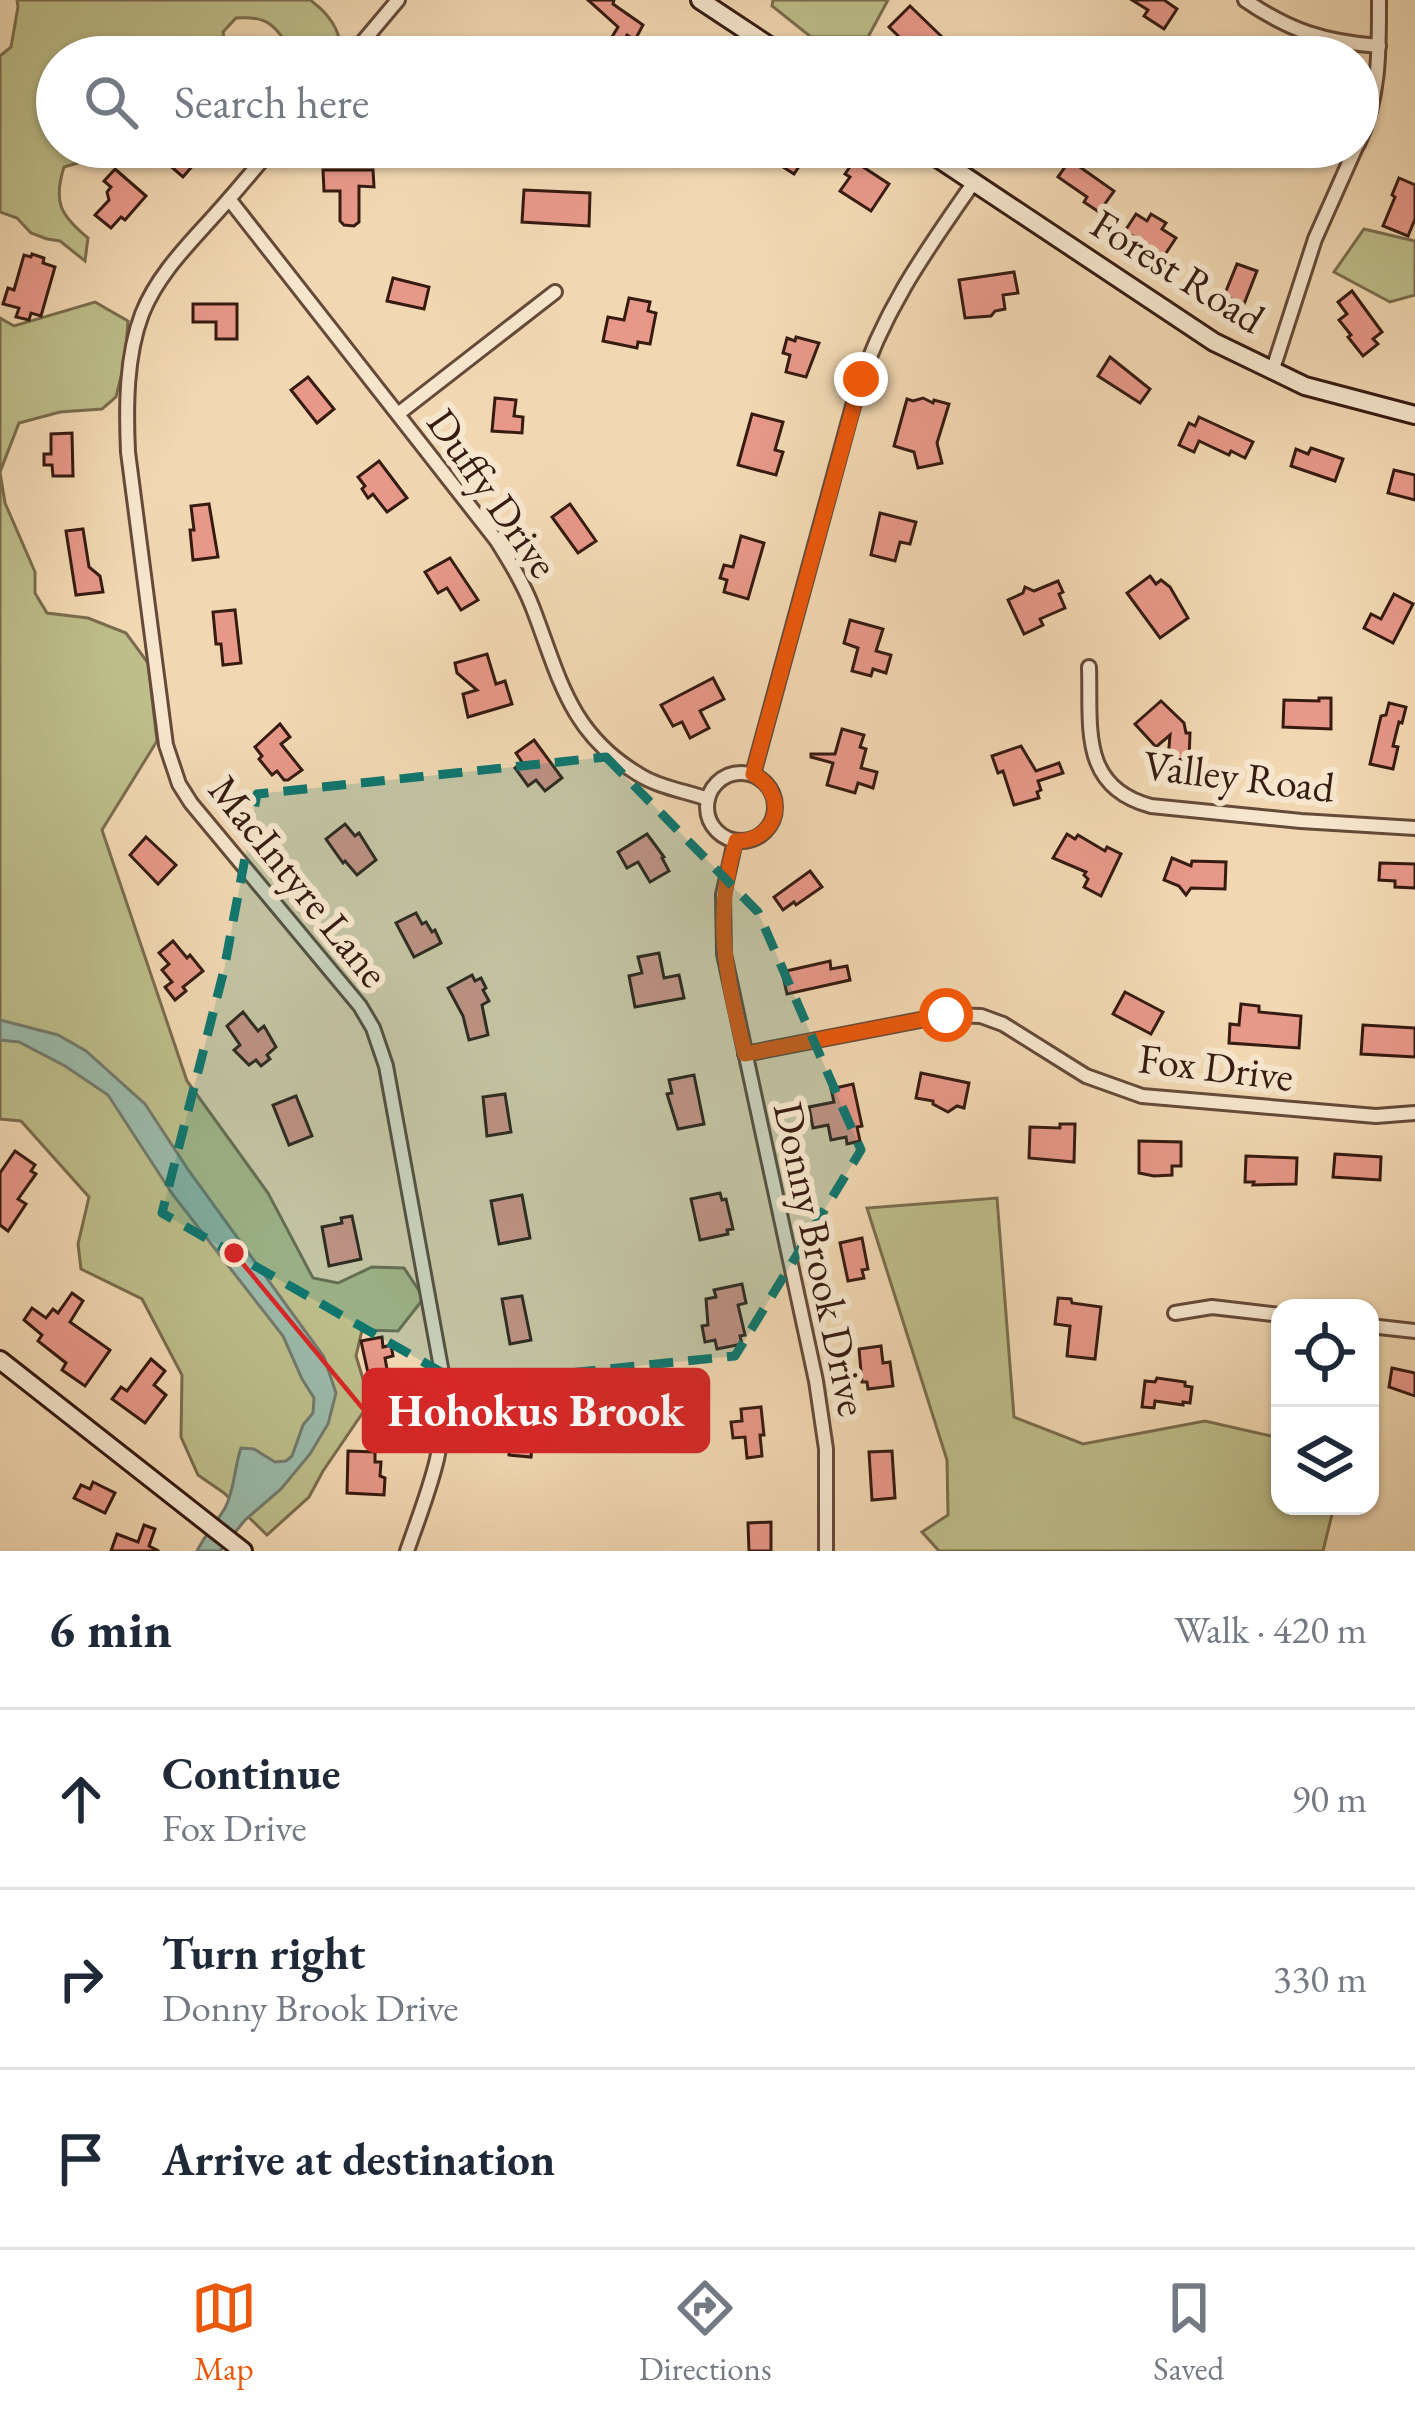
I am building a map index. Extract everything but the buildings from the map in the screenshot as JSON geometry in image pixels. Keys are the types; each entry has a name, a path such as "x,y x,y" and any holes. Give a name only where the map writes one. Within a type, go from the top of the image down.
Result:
{"main road":[{"path":"700,0 754,36"},
{"name":"Forest Road","path":"953,168 1214,342 1305,386 1415,415"},
{"path":"0,1360 238,1548"}],"street":[{"path":"368,36 398,0"},
{"path":"1245,0 1314,36"},
{"path":"1378,0 1379,36"},
{"name":"MacIntyre Lane","path":"255,168 174,261 141,316 131,356 128,452 171,766 190,803 360,1006 382,1052 446,1414 436,1469 407,1551"},
{"path":"1272,372 1315,239 1347,168"},
{"path":"753,774 874,341 912,269 974,182"},
{"name":"Duffy Drive","path":"229,199 496,541 530,602 554,672 584,726 642,778 708,799"},
{"path":"398,414 555,292"},
{"name":"Valley Road","path":"1089,667 1094,759 1109,785 1135,802 1415,828"},
{"path":"741,772 753,774 775,799 773,821 758,837 736,841 724,837 710,821 708,799 720,779 741,772"},
{"name":"Donny Brook Drive","path":"736,841 723,895 723,937 729,984 816,1381 826,1449 826,1551"},
{"name":"Fox Drive","path":"745,1054 964,1013 1003,1024 1086,1076 1142,1096 1376,1116 1415,1113"},
{"path":"1175,1313 1212,1306 1271,1314"},
{"path":"1379,1327 1415,1331"}],"highlighted area":[{"path":"606,757 758,912 861,1150 735,1356 462,1384 162,1213 224,970 257,794"}],"green space":[{"path":"17,0 310,0 339,36 280,36 266,22 236,18 224,36 36,36 36,168 64,168 59,199 65,215 88,238 85,261 60,241 31,233 17,218 0,212 0,56 11,47"},
{"path":"773,0 888,0 869,36 810,36 772,6"},
{"path":"1364,229 1415,241 1415,295 1390,302 1334,272"},
{"path":"95,302 128,321 116,397 102,409 60,412 19,423 0,472 0,318 14,326"},
{"path":"0,472 5,503 35,572 35,593 47,613 88,618 126,633 148,663 157,741 102,830 187,1081 268,1193 313,1278 338,1283 372,1267 404,1268 424,1298 398,1331 362,1330 356,1356 370,1402 309,1497 267,1535 198,1475 181,1437 182,1375 142,1299 81,1269 78,1244 89,1197 21,1121 0,1119"},
{"path":"997,1198 1014,1417 1083,1444 1205,1421 1271,1436 1271,1515 1332,1515 1323,1551 939,1551 922,1532 948,1515 947,1460 867,1208"}],"shaded area":[{"path":"0,1020 58,1035 86,1051 145,1104 324,1357 336,1393 328,1424 281,1489 245,1520 220,1551 197,1551 228,1501 241,1448 254,1449 275,1462 286,1461 313,1413 314,1398 283,1336 173,1195 108,1095 19,1042 0,1040"}],"place":[{"name":"Hohokus Brook","path":"234,1253"}],"route":[{"path":"861,379 753,774 770,788 776,810 773,821 758,837 736,841 723,895 724,954 745,1054 946,1015"}]}
